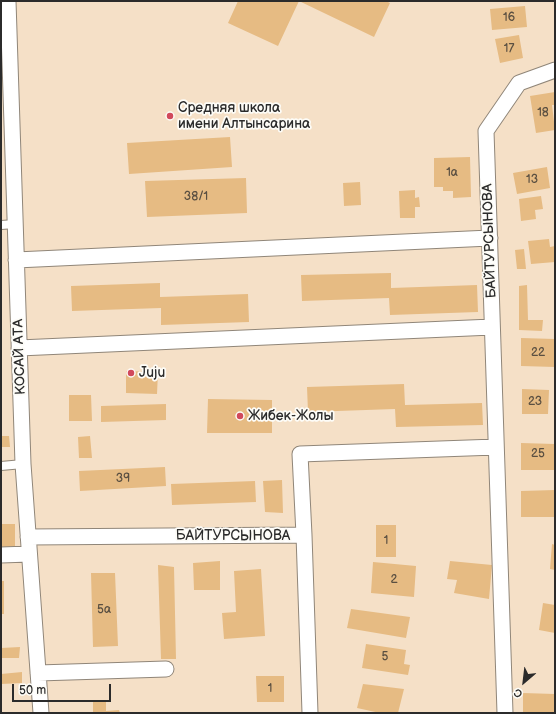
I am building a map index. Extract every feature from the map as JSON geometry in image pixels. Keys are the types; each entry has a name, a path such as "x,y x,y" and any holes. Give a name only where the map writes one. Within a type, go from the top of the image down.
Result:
{"street":[{"name":"КОСАЙ АТА","path":"8,1 8,225 16,260 28,537 41,713"},
{"name":"БАЙТУРСЫНОВА","path":"505,713 486,131 519,83 555,70"},
{"path":"16,260 490,238"},
{"path":"19,348 492,327"},
{"name":"БАЙТУРСЫНОВА","path":"28,537 304,535 300,454 496,447"},
{"path":"304,535 310,713"},
{"path":"1,555 29,554"},
{"path":"38,673 166,669"}],"lane":[{"path":"1,466 24,464"}],"building":[{"path":"238,1 299,1 278,46 228,23"},
{"path":"299,1 386,1 390,3 374,37"},
{"path":"525,6 527,27 492,30 490,9"},
{"path":"519,35 523,58 500,63 495,39"},
{"path":"555,92 555,105 552,105 555,130 536,133 530,96"},
{"path":"230,137 232,167 129,174 127,143"},
{"path":"470,157 471,197 453,198 453,191 443,191 443,187 434,187 434,158"},
{"path":"547,167 550,188 517,194 513,173"},
{"path":"246,178 247,213 147,217 145,181"},
{"path":"360,182 361,205 344,206 343,183"},
{"path":"415,190 415,198 419,197 420,207 415,207 415,218 400,218 399,191"},
{"path":"541,196 543,209 535,210 536,219 521,221 519,199"},
{"path":"549,239 550,247 555,246 555,262 531,264 528,241"},
{"path":"524,249 526,269 517,269 515,250"},
{"path":"391,273 391,288 477,285 478,312 390,315 389,298 302,301 301,275"},
{"path":"160,283 160,297 248,294 249,322 161,325 161,308 72,311 71,286"},
{"path":"527,285 528,320 543,320 542,331 519,330 519,286"},
{"path":"521,338 555,339 555,367 521,366"},
{"path":"126,371 158,372 157,394 126,393"},
{"path":"404,384 405,405 482,403 483,425 396,427 395,409 308,412 307,387"},
{"path":"522,389 549,390 548,414 522,414"},
{"path":"69,395 91,395 92,421 69,421"},
{"name":"Жибек-Жолы","path":"208,399 272,400 272,433 207,433"},
{"path":"166,404 166,420 101,422 101,406"},
{"path":"1,436 9,436 10,447 1,447"},
{"path":"90,436 92,458 79,458 78,437"},
{"path":"521,443 555,444 555,470 521,470"},
{"path":"165,467 166,486 80,491 79,471"},
{"path":"282,480 283,513 265,512 263,481"},
{"path":"255,481 256,502 172,505 171,484"},
{"path":"555,490 555,517 521,517 521,491"},
{"path":"1,524 15,524 15,550 1,550"},
{"path":"376,525 396,525 396,557 376,557"},
{"path":"552,544 555,545 555,570 550,569"},
{"path":"220,561 220,590 194,590 193,563"},
{"path":"450,561 492,565 489,599 454,593 457,580 447,579"},
{"path":"373,562 416,566 414,597 371,593"},
{"path":"158,565 174,567 176,659 161,659"},
{"path":"261,569 265,636 224,639 222,613 236,612 234,571"},
{"path":"91,573 115,573 118,646 93,647"},
{"path":"1,581 4,581 4,614 1,614"},
{"path":"543,603 555,605 555,633 539,630"},
{"path":"351,609 410,617 406,638 347,628"},
{"path":"366,644 406,650 404,664 410,665 408,675 362,668"},
{"path":"20,647 19,658 1,658 1,648"},
{"path":"22,672 22,683 1,684 1,674"},
{"path":"256,676 284,676 284,702 257,702"},
{"path":"363,684 404,689 398,713 380,713 357,708"},
{"path":"523,693 555,694 555,713 523,713"},
{"path":"93,702 106,702 106,711 119,710 120,713 93,713"}],"place":[{"name":"Средняя школа имени Алтынсарина","path":"170,116"},
{"name":"Juju","path":"131,373"},
{"name":"Жибек-Жолы","path":"240,416"}]}
